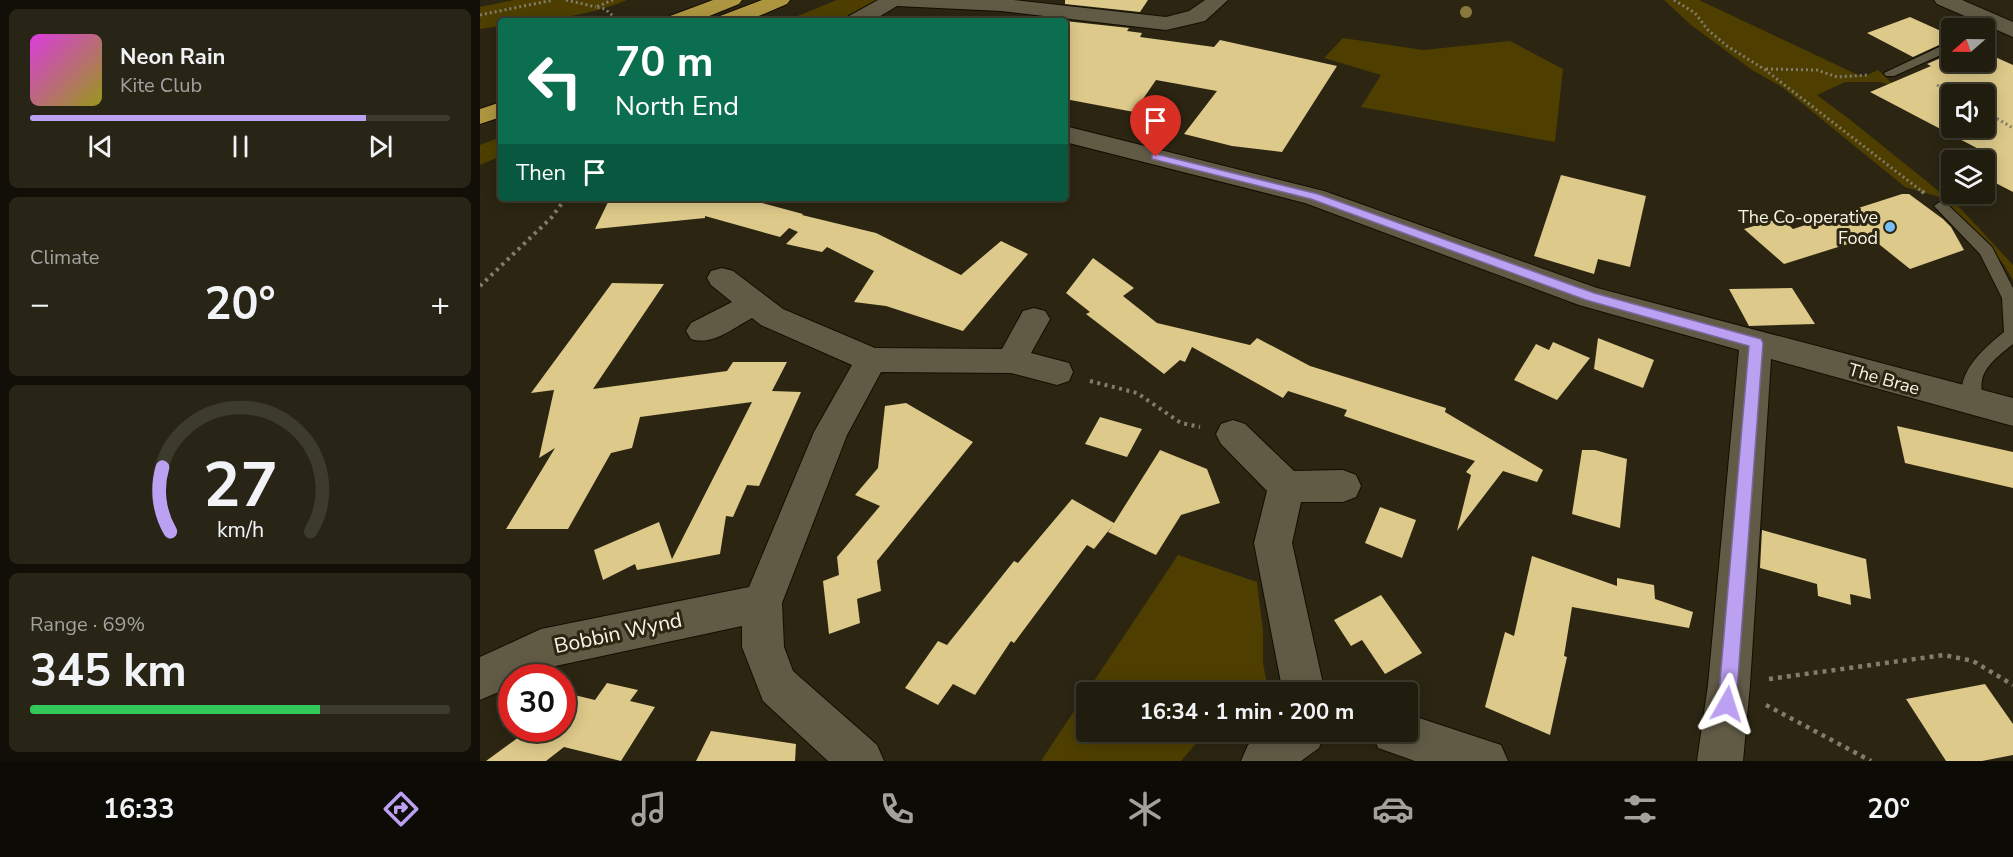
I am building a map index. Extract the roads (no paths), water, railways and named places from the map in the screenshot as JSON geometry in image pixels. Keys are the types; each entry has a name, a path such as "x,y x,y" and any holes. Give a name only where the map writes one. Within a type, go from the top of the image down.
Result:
{"highway":[{"path":"686,18 732,0"},
{"path":"735,18 780,0"},
{"path":"480,95 498,88"},
{"path":"480,117 498,110"}],"street":[{"path":"862,18 894,0 1002,5 1166,24 1197,16 1218,0"},
{"path":"1944,0 1999,28"},
{"name":"The Brae","path":"1068,136 1314,197 1590,297 1973,403 2013,412"},
{"path":"722,279 772,317 872,360 1011,361 1057,372"},
{"path":"702,332 753,304"},
{"path":"1011,361 1034,319"},
{"path":"1720,761 1729,685 1756,343"},
{"path":"861,761 778,686 763,647 762,603 831,432 872,360"},
{"path":"1233,434 1286,487 1343,486"},
{"path":"1286,487 1273,543 1302,682"},
{"name":"Bobbin Wynd","path":"480,679 541,650 762,603"},
{"path":"1418,740 1485,761"},
{"path":"1264,761 1290,742"}],"lane":[{"path":"1890,73 1941,50"},
{"path":"1941,206 1986,250 2010,298 2013,334 1986,357 1973,378 1973,403"}],"place":[{"name":"The Co-operative Food","path":"1890,227"}]}
